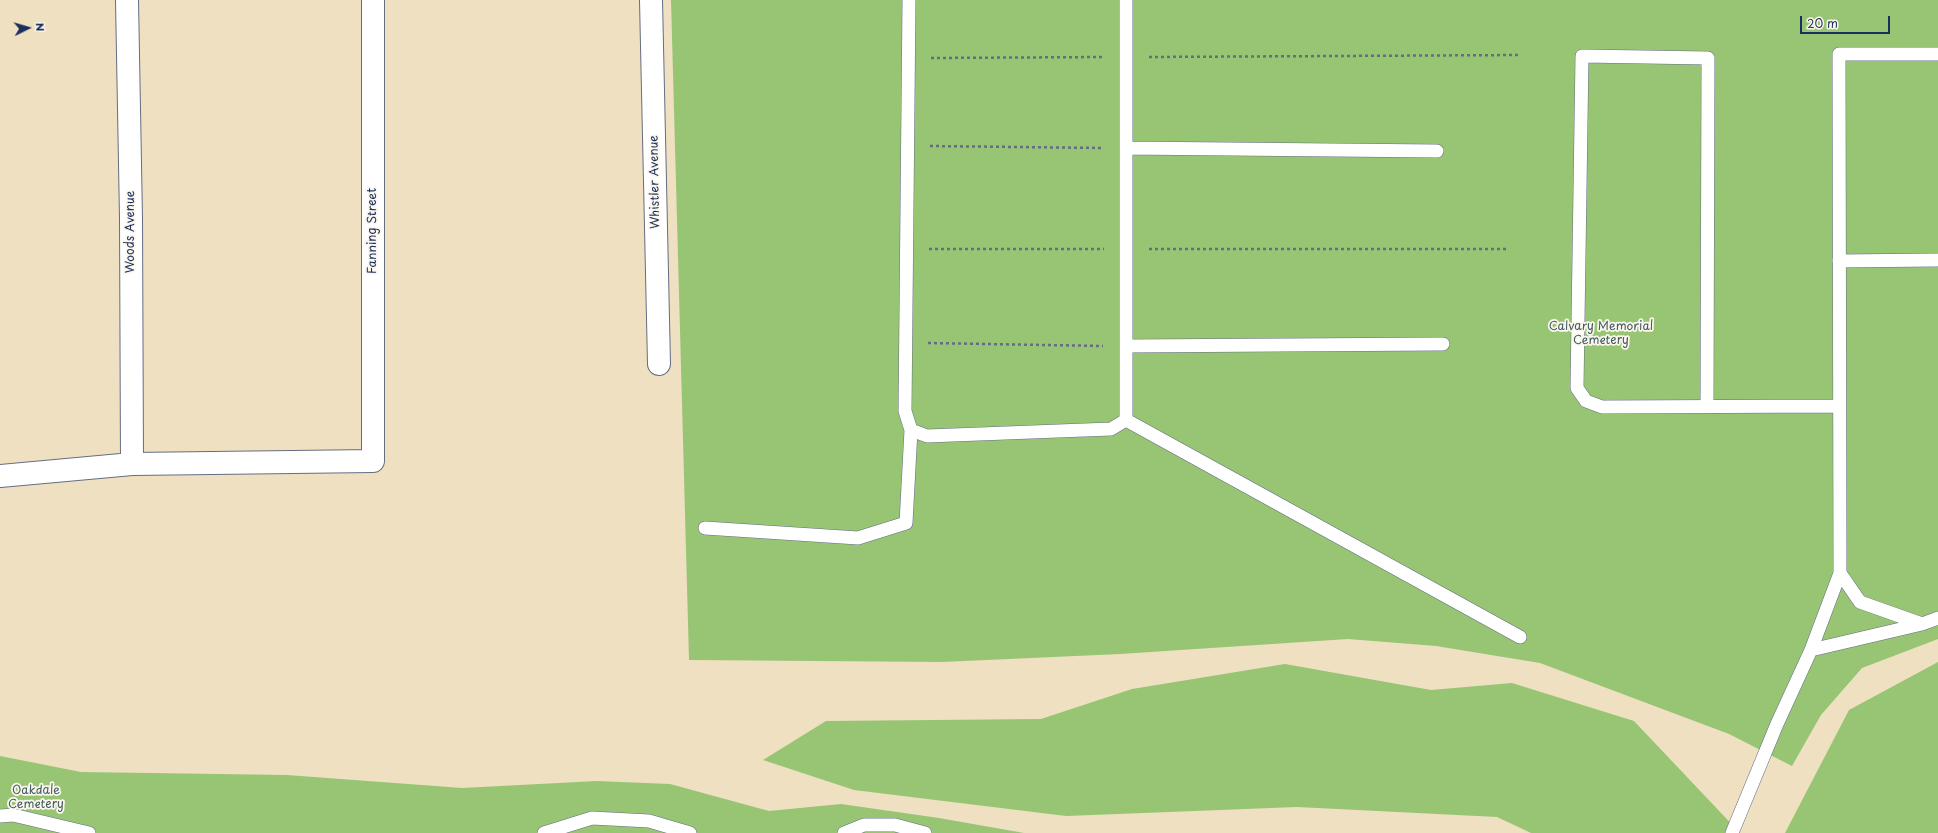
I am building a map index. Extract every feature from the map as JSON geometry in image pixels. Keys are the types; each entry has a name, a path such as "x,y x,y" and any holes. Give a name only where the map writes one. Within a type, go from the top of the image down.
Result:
{"street":[{"name":"Woods Avenue","path":"127,0 131,218 132,464"},
{"name":"Fanning Street","path":"132,464 373,461 373,0"},
{"name":"Whistler Avenue","path":"651,0 659,364"},
{"path":"0,476 132,464"}],"lane":[{"path":"705,528 858,538 906,523 911,430 905,411 909,0"},
{"path":"1126,0 1126,420"},
{"path":"1732,833 1777,724 1811,650 1840,573 1839,54 1938,54"},
{"path":"1707,406 1708,58 1582,56 1577,388 1586,401 1602,406 1707,406 1839,406"},
{"path":"1126,148 1437,151"},
{"path":"1839,261 1938,260"},
{"path":"1126,346 1442,344"},
{"path":"911,430 927,436 1111,429 1126,420"},
{"path":"1126,420 1520,636"},
{"path":"1840,573 1860,602 1922,624"},
{"path":"1811,650 1922,624 1938,618"},
{"path":"0,816 14,815 89,833"},
{"path":"544,833 592,818 649,821 690,833"},
{"path":"844,833 864,825 894,825 925,833"}],"path":[{"path":"908,58 1521,55"},
{"path":"908,146 1126,148"},
{"path":"906,249 1508,249"},
{"path":"906,343 1126,346"}],"green space":[{"name":"Calvary Memorial Cemetery","path":"671,0 1938,0 1938,639 1862,668 1821,715 1792,766 1729,734 1540,663 1436,646 1348,639 1120,654 942,662 689,660"},
{"path":"1938,662 1938,833 1785,833 1849,710"},
{"path":"1285,664 1431,690 1512,683 1634,721 1740,833 1531,833 1497,817 1297,807 1066,816 854,790 763,760 826,721 1041,719 1132,689"},
{"name":"Oakdale Cemetery","path":"0,756 81,772 287,775 462,788 597,781 670,784 769,811 841,804 939,818 1024,833 0,833"}]}
